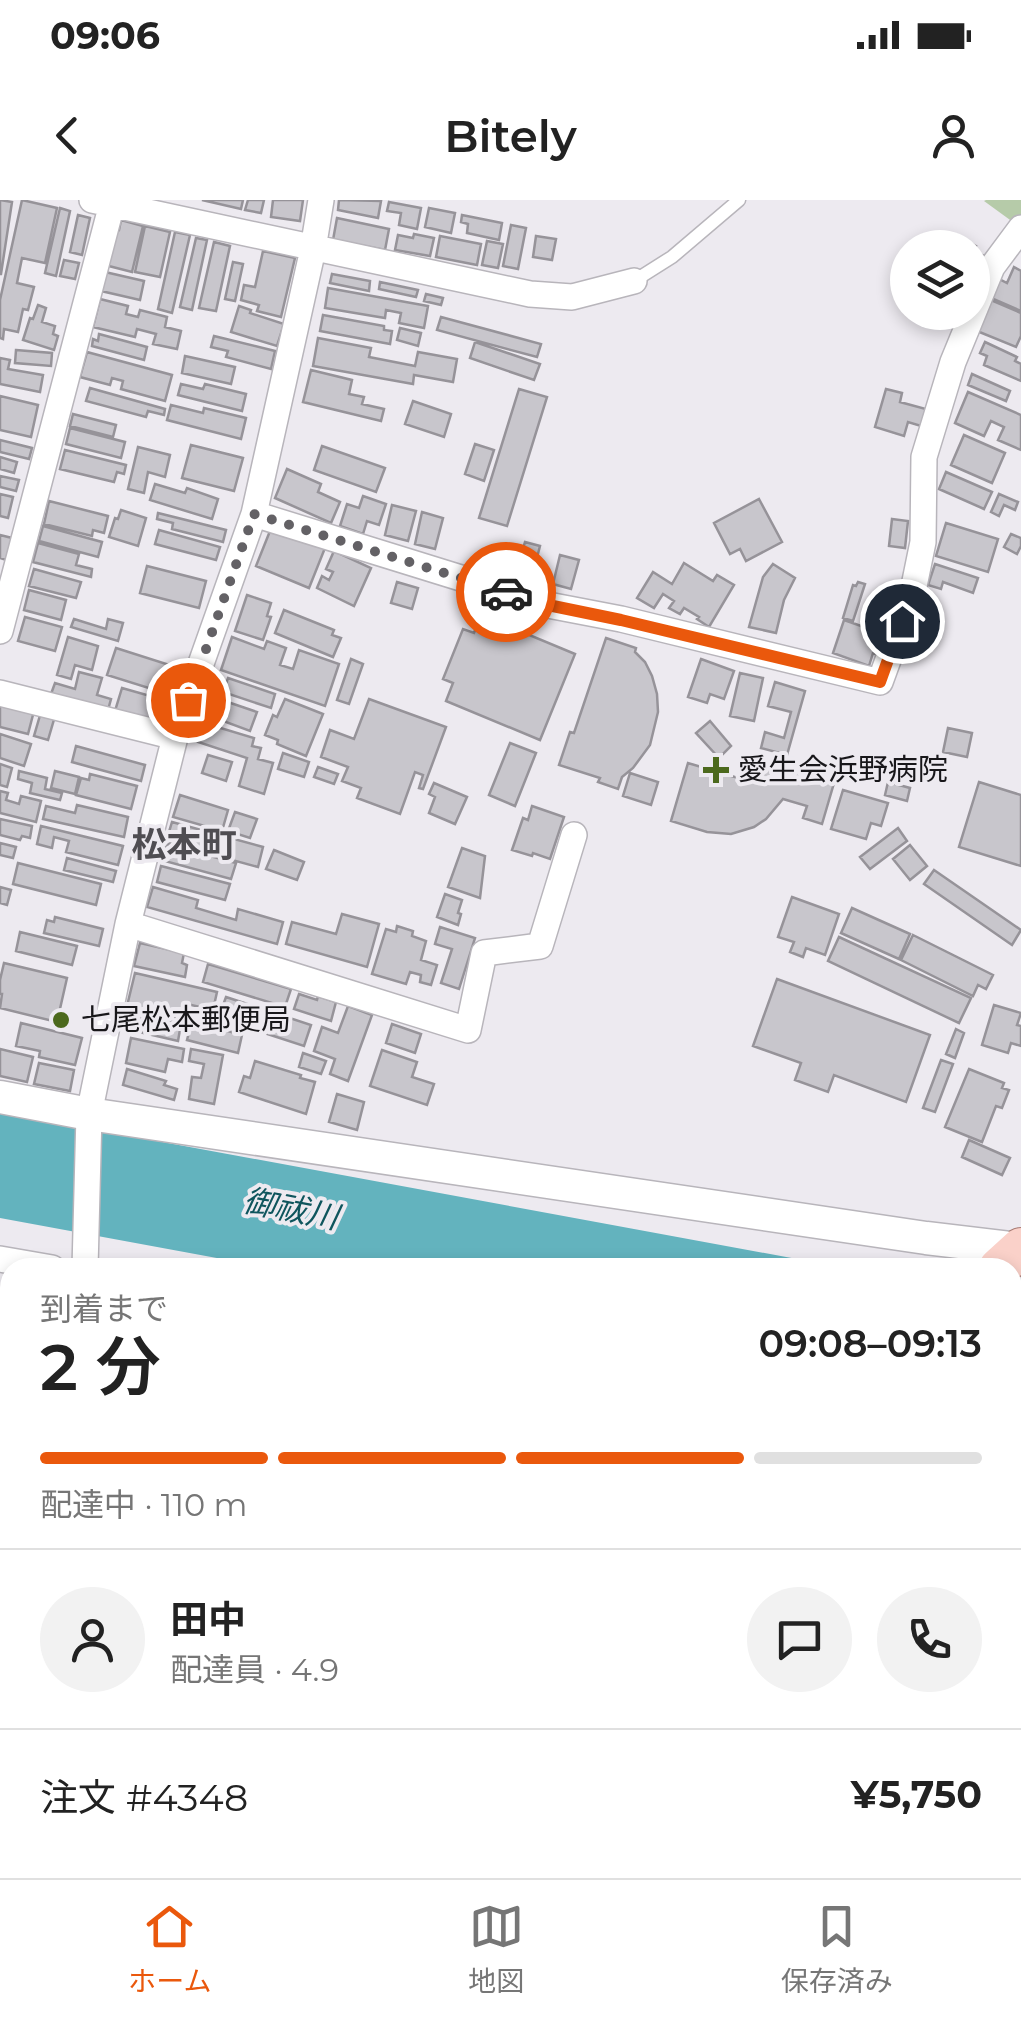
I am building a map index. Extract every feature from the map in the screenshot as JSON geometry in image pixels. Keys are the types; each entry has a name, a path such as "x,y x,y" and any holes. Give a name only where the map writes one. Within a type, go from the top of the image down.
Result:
{"street":[{"path":"85,1258 90,1114 128,924 175,737 254,514 313,249 320,200"},
{"path":"0,631 106,201 530,294 572,297 634,281"},
{"path":"254,514 548,605 880,682 914,591 923,542 924,457 953,362 992,267 1021,228"},
{"path":"0,693 175,737"},
{"path":"128,924 468,1030 484,953 540,946 574,835"},
{"path":"0,1097 90,1114 926,1238 1013,1255"}],"lane":[{"path":"634,281 672,257 740,200"}],"green space":[{"path":"986,200 1021,200 1021,228 984,201"}],"water":[{"name":"御祓川","path":"0,1112 791,1258 216,1258 0,1218"}],"building":[{"path":"0,200 12,202 1,274 0,274"},
{"path":"22,200 57,208 45,263 22,258 17,283 34,287 18,332 4,329 3,339 0,300"},
{"path":"202,200 243,200 241,209"},
{"path":"248,200 264,200 261,213 245,210"},
{"path":"273,200 303,200 300,221 271,217"},
{"path":"339,200 381,201 378,218 338,210"},
{"path":"389,202 421,208 417,229 399,225 401,213 387,211"},
{"path":"60,208 70,211 56,276 45,273"},
{"path":"429,208 455,213 451,233 425,227"},
{"path":"78,215 90,218 82,255 70,252"},
{"path":"462,215 502,223 499,240 467,233 468,224 461,222"},
{"path":"337,218 389,229 385,250 333,240"},
{"path":"121,220 143,226 132,272 105,265 114,229 119,230"},
{"path":"511,225 526,228 518,269 503,266"},
{"path":"145,226 170,232 160,277 135,272"},
{"path":"175,232 190,235 172,313 158,309"},
{"path":"414,234 434,238 430,256 395,250 398,235 413,238"},
{"path":"440,236 481,244 477,265 436,257"},
{"path":"536,236 556,239 552,260 533,257"},
{"path":"196,238 207,240 192,310 180,307"},
{"path":"487,241 503,244 498,268 482,265"},
{"path":"214,242 230,246 216,311 199,308"},
{"path":"263,251 295,258 281,317 257,311 259,305 241,300 244,285 255,287"},
{"path":"64,260 79,263 75,279 60,276"},
{"path":"233,262 243,264 235,301 225,299"},
{"path":"1014,267 1021,271 1021,311 991,298 999,279 1007,283"},
{"path":"105,272 144,281 140,300 101,291"},
{"path":"332,274 370,281 369,291 330,283"},
{"path":"380,282 418,290 416,297 379,289"},
{"path":"328,288 428,306 424,328 399,323 401,313 386,310 385,318 325,308"},
{"path":"426,294 443,298 441,305 424,301"},
{"path":"100,299 128,306 126,314 138,317 140,310 167,317 165,327 181,331 177,349 153,344 156,334 137,329 135,337 93,327"},
{"path":"990,302 1021,313 1021,336 1016,347 977,331 990,330"},
{"path":"38,305 46,308 42,322 55,326 53,334 58,336 54,350 23,340"},
{"path":"239,306 284,324 277,346 231,332"},
{"path":"323,315 384,326 384,330 392,331 390,344 320,331"},
{"path":"441,317 541,344 537,357 437,330"},
{"path":"400,328 421,333 418,346 397,340"},
{"path":"99,334 147,347 144,360 92,346"},
{"path":"214,336 275,351 271,369 226,357 228,351 211,347"},
{"path":"318,338 371,348 369,357 415,366 418,352 457,359 453,382 414,375 413,384 313,366"},
{"path":"475,342 540,364 534,380 470,358"},
{"path":"985,342 1017,357 1021,381 984,365 987,356 980,353"},
{"path":"16,350 52,353 51,366 15,363"},
{"path":"87,352 172,375 165,401 121,389 123,381 112,378 110,385 80,377"},
{"path":"185,356 235,367 231,384 182,373"},
{"path":"0,358 10,360 8,369 43,375 40,392 0,384"},
{"path":"311,370 352,380 349,394 364,397 362,404 384,409 381,421 303,402"},
{"path":"972,374 1010,391 1006,401 968,385"},
{"path":"181,384 203,389 205,384 246,394 242,411 178,395"},
{"path":"90,388 165,409 164,415 148,411 146,417 86,401"},
{"path":"519,389 547,397 507,526 479,518"},
{"path":"886,389 902,393 900,402 926,409 921,426 908,422 904,436 875,427"},
{"path":"968,392 1021,415 1021,450 998,440 1004,427 991,421 984,436 955,423"},
{"path":"0,396 38,405 31,437 0,430"},
{"path":"413,401 451,414 444,437 405,424"},
{"path":"171,405 246,418 241,439 167,420"},
{"path":"73,414 116,425 113,437 70,426"},
{"path":"70,428 125,442 121,458 66,444"},
{"path":"964,435 1005,453 992,483 951,465"},
{"path":"0,440 32,448 29,459 0,452"},
{"path":"475,444 494,450 484,481 465,474"},
{"path":"191,445 243,458 234,491 182,478"},
{"path":"322,446 385,468 376,492 314,470"},
{"path":"138,447 170,455 165,477 148,472 144,493 128,489"},
{"path":"65,450 126,465 124,474 117,472 114,482 60,469"},
{"path":"0,457 17,462 14,473 0,469"},
{"path":"287,469 321,484 318,492 340,502 331,523 275,498"},
{"path":"946,472 992,492 984,509 939,489"},
{"path":"0,476 19,480 16,491 0,487"},
{"path":"155,484 185,493 187,488 218,499 212,519 150,500"},
{"path":"0,494 13,497 8,518 0,516"},
{"path":"999,494 1018,502 1015,510 1004,505 999,516 991,512"},
{"path":"363,496 386,504 379,525 367,521 363,534 340,526 347,504 359,508"},
{"path":"759,499 782,542 746,561 740,549 730,554 714,523"},
{"path":"49,501 108,516 104,533 93,530 92,536 44,524"},
{"path":"392,505 416,511 408,541 385,535"},
{"path":"121,510 146,518 138,546 109,537"},
{"path":"422,512 443,518 435,549 415,544"},
{"path":"158,513 226,530 223,542 172,529 173,523 157,519"},
{"path":"892,519 908,521 905,548 889,546"},
{"path":"946,523 998,539 988,572 936,556"},
{"path":"43,526 102,542 98,557 39,541"},
{"path":"272,526 325,548 309,588 256,566"},
{"path":"159,530 220,547 216,560 155,544"},
{"path":"1011,534 1021,538 1017,554 1004,547"},
{"path":"0,535 12,538 6,560 0,558"},
{"path":"525,542 540,546 532,577 516,572"},
{"path":"38,543 79,554 76,565 92,569 91,577 33,562"},
{"path":"334,551 371,568 354,606 317,588 322,576 329,580 333,572 326,569"},
{"path":"560,555 579,560 571,589 553,584"},
{"path":"684,563 713,581 717,575 734,585 709,627 684,608 680,614 669,608 674,601 663,594 654,608 637,598 653,572 672,584"},
{"path":"773,564 795,578 784,600 776,633 749,627 763,577"},
{"path":"935,564 978,578 973,593 943,582 941,589 928,585"},
{"path":"147,566 206,581 199,608 140,593"},
{"path":"34,569 81,582 76,598 29,586"},
{"path":"397,582 418,588 412,609 391,603"},
{"path":"865,584 853,621 843,618 853,585"},
{"path":"29,590 66,600 61,620 24,610"},
{"path":"247,595 271,603 263,640 235,631"},
{"path":"284,610 334,630 332,635 341,638 333,657 275,633"},
{"path":"874,612 894,619 890,630 870,623"},
{"path":"481,615 575,654 540,740 446,701 453,683 443,679 463,629 474,633"},
{"path":"25,617 62,627 55,651 18,641"},
{"path":"74,619 106,629 108,619 123,623 118,641 71,627"},
{"path":"844,620 887,635 880,656 873,653 869,666 833,653"},
{"path":"68,637 98,646 92,670 75,665 71,679 57,675"},
{"path":"232,637 264,649 267,641 286,648 280,665 293,669 299,650 339,664 325,706 221,670"},
{"path":"606,638 636,648 657,694 658,712 650,745 622,777 618,789 598,782 600,778 559,765"},
{"path":"116,648 179,668 171,695 107,675"},
{"path":"351,659 363,664 349,704 337,700"},
{"path":"701,659 734,671 724,699 710,694 707,703 688,697"},
{"path":"79,672 102,678 97,695 111,699 108,710 51,694 55,683 75,689"},
{"path":"740,673 763,678 754,721 730,716"},
{"path":"228,678 275,694 271,708 223,692"},
{"path":"775,682 805,691 787,755 761,748 765,732 784,738 791,712 768,706"},
{"path":"122,688 168,701 162,724 115,711"},
{"path":"213,697 257,712 250,731 207,715"},
{"path":"285,699 323,714 306,756 265,735"},
{"path":"369,699 446,727 423,789 419,788 423,775 415,772 400,814 357,798 361,788 342,781 348,767 321,757 330,730 354,739"},
{"path":"0,702 34,711 28,734 0,727"},
{"path":"41,712 55,716 48,740 34,736"},
{"path":"710,721 731,746 719,758 696,733"},
{"path":"204,723 254,738 252,746 261,748 258,759 273,763 264,794 239,786 247,758 198,742"},
{"path":"948,728 972,733 967,757 943,752"},
{"path":"0,734 31,744 24,766 0,758"},
{"path":"510,743 536,753 515,806 489,795"},
{"path":"76,746 145,765 141,781 72,762"},
{"path":"283,753 309,762 304,777 278,769"},
{"path":"208,755 232,762 226,781 202,773"},
{"path":"744,756 834,783 822,824 803,818 807,806 783,799 766,819 731,834 707,832 671,821 688,763 738,778"},
{"path":"0,764 12,768 7,787 0,785"},
{"path":"318,767 338,774 334,784 314,777"},
{"path":"19,771 47,778 45,789 62,793 60,800 30,793 32,783 18,779"},
{"path":"55,771 79,777 75,794 51,788"},
{"path":"630,773 658,782 651,805 623,796"},
{"path":"90,774 137,786 131,809 76,795 81,778 89,780"},
{"path":"888,782 910,788 907,801 885,795"},
{"path":"979,782 1021,795 1021,866 959,847"},
{"path":"434,783 467,797 455,824 429,813 435,797 429,794"},
{"path":"843,790 888,803 881,826 871,823 866,839 831,829"},
{"path":"0,791 8,793 6,800 19,804 21,796 41,801 36,822 0,813"},
{"path":"180,795 228,810 222,831 173,817"},
{"path":"77,805 128,817 124,837 43,819 46,806 75,813"},
{"path":"532,806 564,817 550,859 512,850 523,818 528,820"},
{"path":"235,812 257,819 250,838 228,831"},
{"path":"0,819 32,826 30,838 0,835"},
{"path":"172,822 263,847 258,867 166,842"},
{"path":"41,826 123,846 118,865 66,852 69,841 54,837 52,848 37,844"},
{"path":"898,828 907,841 870,869 860,857"},
{"path":"0,843 16,847 13,858 0,855"},
{"path":"166,844 236,863 231,879 161,860"},
{"path":"910,845 927,866 910,880 893,859"},
{"path":"462,848 485,856 480,898 448,887"},
{"path":"274,850 304,862 297,880 266,869"},
{"path":"67,858 116,871 113,882 64,870"},
{"path":"18,863 101,884 96,905 13,884"},
{"path":"161,866 230,884 225,900 157,882"},
{"path":"934,870 1021,930 1012,945 924,884"},
{"path":"0,887 11,890 7,905 0,903"},
{"path":"153,887 198,900 196,908 236,920 238,909 283,922 277,944 147,907"},
{"path":"445,894 462,900 458,925 437,917"},
{"path":"792,897 839,914 825,955 806,948 803,957 790,952 794,942 778,937"},
{"path":"852,908 910,934 899,959 841,933"},
{"path":"342,914 379,924 367,967 286,944 292,922 336,934"},
{"path":"55,917 103,929 99,946 44,933 47,920 54,922"},
{"path":"397,926 426,941 421,960 437,965 431,985 420,982 421,975 410,972 406,984 372,974 386,929 396,932"},
{"path":"440,927 475,938 459,989 441,983 452,949 435,944"},
{"path":"20,932 77,946 72,965 16,951"},
{"path":"913,935 993,975 986,989 978,985 973,996 901,960"},
{"path":"839,937 971,998 959,1023 828,961"},
{"path":"140,943 184,953 185,977 134,966"},
{"path":"4,963 67,978 57,1022 0,1008"},
{"path":"208,964 291,989 285,1007 203,982"},
{"path":"135,973 217,992 213,1010 187,1004 184,1019 127,1006"},
{"path":"777,979 930,1035 906,1102 834,1075 828,1092 795,1080 801,1063 753,1046"},
{"path":"299,994 336,1002 331,1021 294,1009"},
{"path":"226,997 311,1025 304,1046 234,1023 237,1013 222,1008"},
{"path":"994,1005 1021,1013 1017,1025 1021,1026 1021,1046 1011,1043 1008,1053 982,1045"},
{"path":"348,1006 372,1015 348,1081 330,1074 335,1059 314,1051 322,1027 338,1033"},
{"path":"126,1012 181,1024 178,1041 122,1028"},
{"path":"192,1021 242,1035 238,1053 187,1040"},
{"path":"21,1023 82,1038 75,1065 39,1057 40,1051 16,1046"},
{"path":"392,1024 421,1034 415,1053 386,1043"},
{"path":"956,1029 964,1033 955,1058 946,1054"},
{"path":"131,1038 184,1049 182,1062 168,1059 165,1072 126,1063"},
{"path":"0,1049 33,1057 27,1082 0,1076"},
{"path":"191,1049 223,1055 214,1104 189,1099 192,1077 201,1078 204,1064 189,1061"},
{"path":"382,1050 417,1062 412,1077 434,1084 427,1105 370,1086"},
{"path":"303,1053 326,1061 321,1074 299,1067"},
{"path":"941,1060 953,1064 935,1112 923,1108"},
{"path":"255,1061 315,1082 306,1114 239,1092 244,1076 250,1078"},
{"path":"39,1063 74,1070 70,1091 34,1084"},
{"path":"127,1069 166,1081 164,1085 177,1089 174,1100 123,1085"},
{"path":"969,1069 1004,1083 1002,1088 1009,1090 1002,1108 996,1106 982,1142 945,1127"},
{"path":"337,1094 364,1102 357,1130 329,1122"},
{"path":"969,1140 1010,1158 1002,1175 962,1157"}],"way so far":[{"path":"188,700 254,514 506,592"}],"place":[{"name":"愛生会浜野病院","path":"716,770"},
{"name":"七尾松本郵便局","path":"61,1020"}],"district":[{"name":"松本町","path":"184,845"}],"route":[{"path":"506,592 880,682 902,621"}]}
